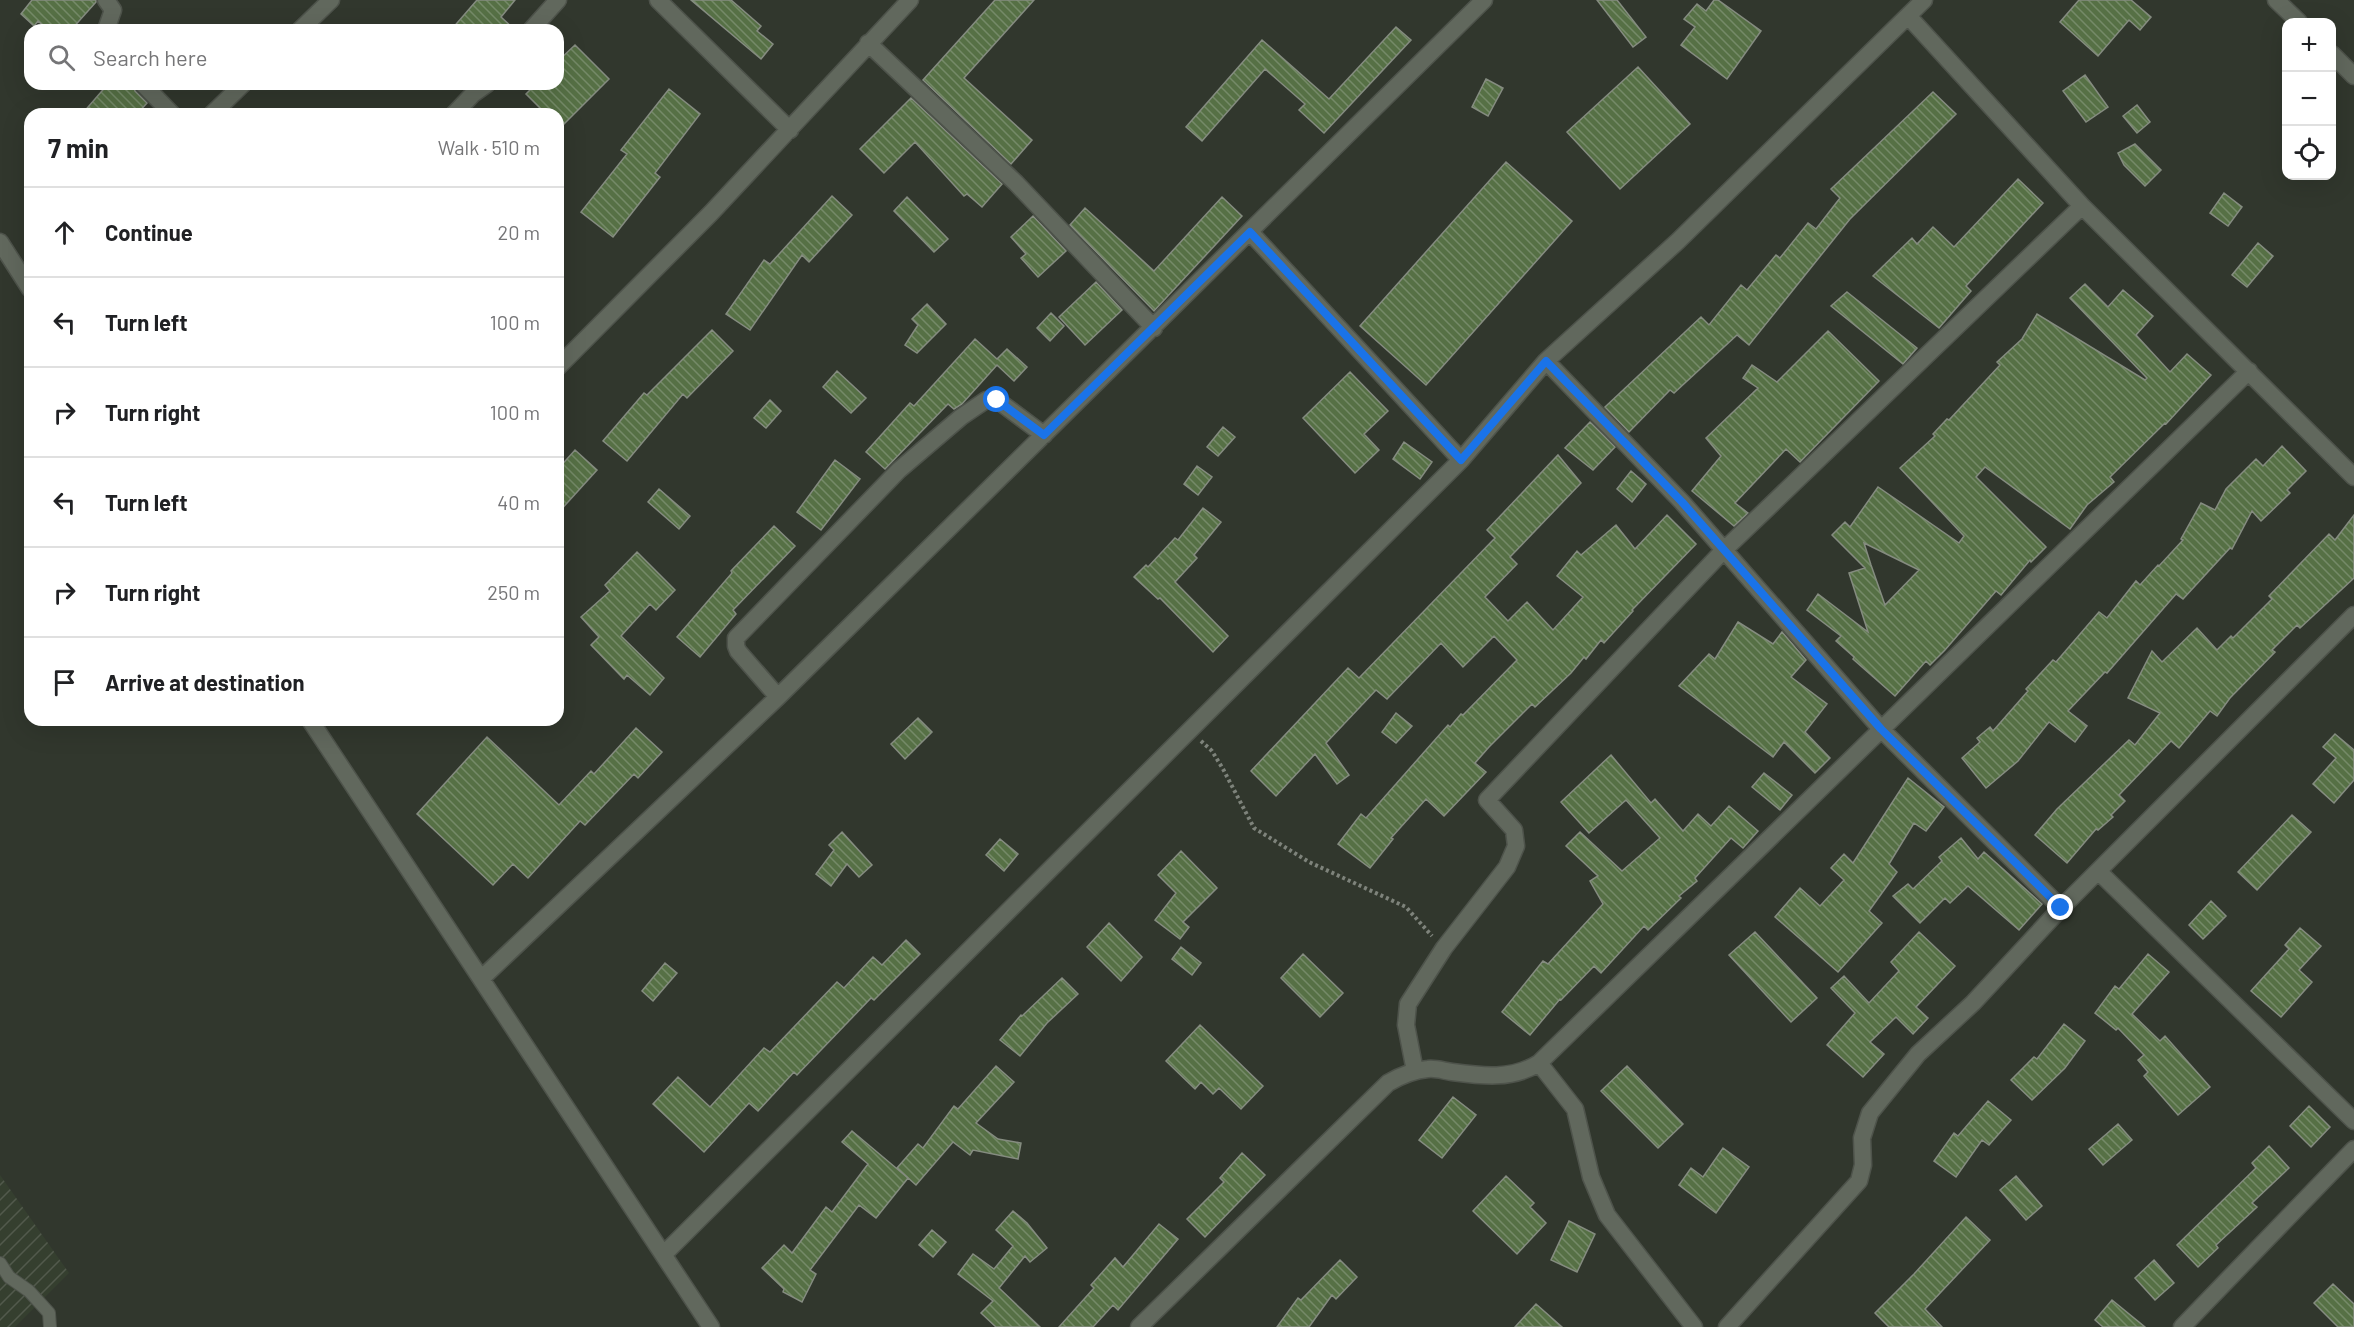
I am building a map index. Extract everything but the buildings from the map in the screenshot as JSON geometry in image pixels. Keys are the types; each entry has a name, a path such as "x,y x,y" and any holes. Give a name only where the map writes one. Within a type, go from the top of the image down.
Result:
{"street":[{"path":"106,0 113,10 108,24"},
{"path":"306,24 331,0"},
{"path":"536,24 558,0"},
{"path":"658,0 790,130"},
{"path":"564,361 790,130 910,0"},
{"path":"482,978 778,697 1484,0"},
{"path":"664,1254 1461,460 1546,361 1678,241 1924,0"},
{"path":"2276,0 2295,18"},
{"path":"1909,17 2082,206 2354,477"},
{"path":"868,44 1016,183 1154,328"},
{"path":"2336,59 2354,76"},
{"path":"148,90 166,108"},
{"path":"218,108 237,90"},
{"path":"460,108 479,90"},
{"path":"1415,1071 1406,1025 1406,1012 1411,999 1444,948 1507,867 1516,846 1514,830 1487,801 1723,551 2082,206"},
{"path":"1250,232 1461,460"},
{"path":"0,242 24,280"},
{"path":"1546,361 1682,502 1881,729 2061,908"},
{"path":"1139,1327 1388,1083 1415,1071 1429,1069 1499,1076 1515,1074 1539,1063 2249,371"},
{"path":"778,697 738,651 736,638 898,470 961,417 986,400 997,400 1044,435"},
{"path":"1726,1327 1859,1181 1863,1165 1862,1138 1869,1113 1918,1054 1973,1003 2061,908 2354,615"},
{"path":"314,726 711,1327"},
{"path":"2098,871 2354,1121"},
{"path":"1539,1063 1575,1109 1591,1176 1607,1215 1694,1327"},
{"path":"2182,1327 2354,1149"}],"lane":[{"path":"0,1263 9,1277 29,1291 49,1313 50,1327"}],"path":[{"path":"1190,730 1212,751 1233,785 1254,828 1309,862 1406,907 1444,948"}],"shaded area":[{"path":"0,1175 69,1273 15,1327 0,1327"}],"route":[{"path":"997,400 1044,435 1250,232 1461,460 1546,361 1682,502 1881,729 2061,908"}]}
